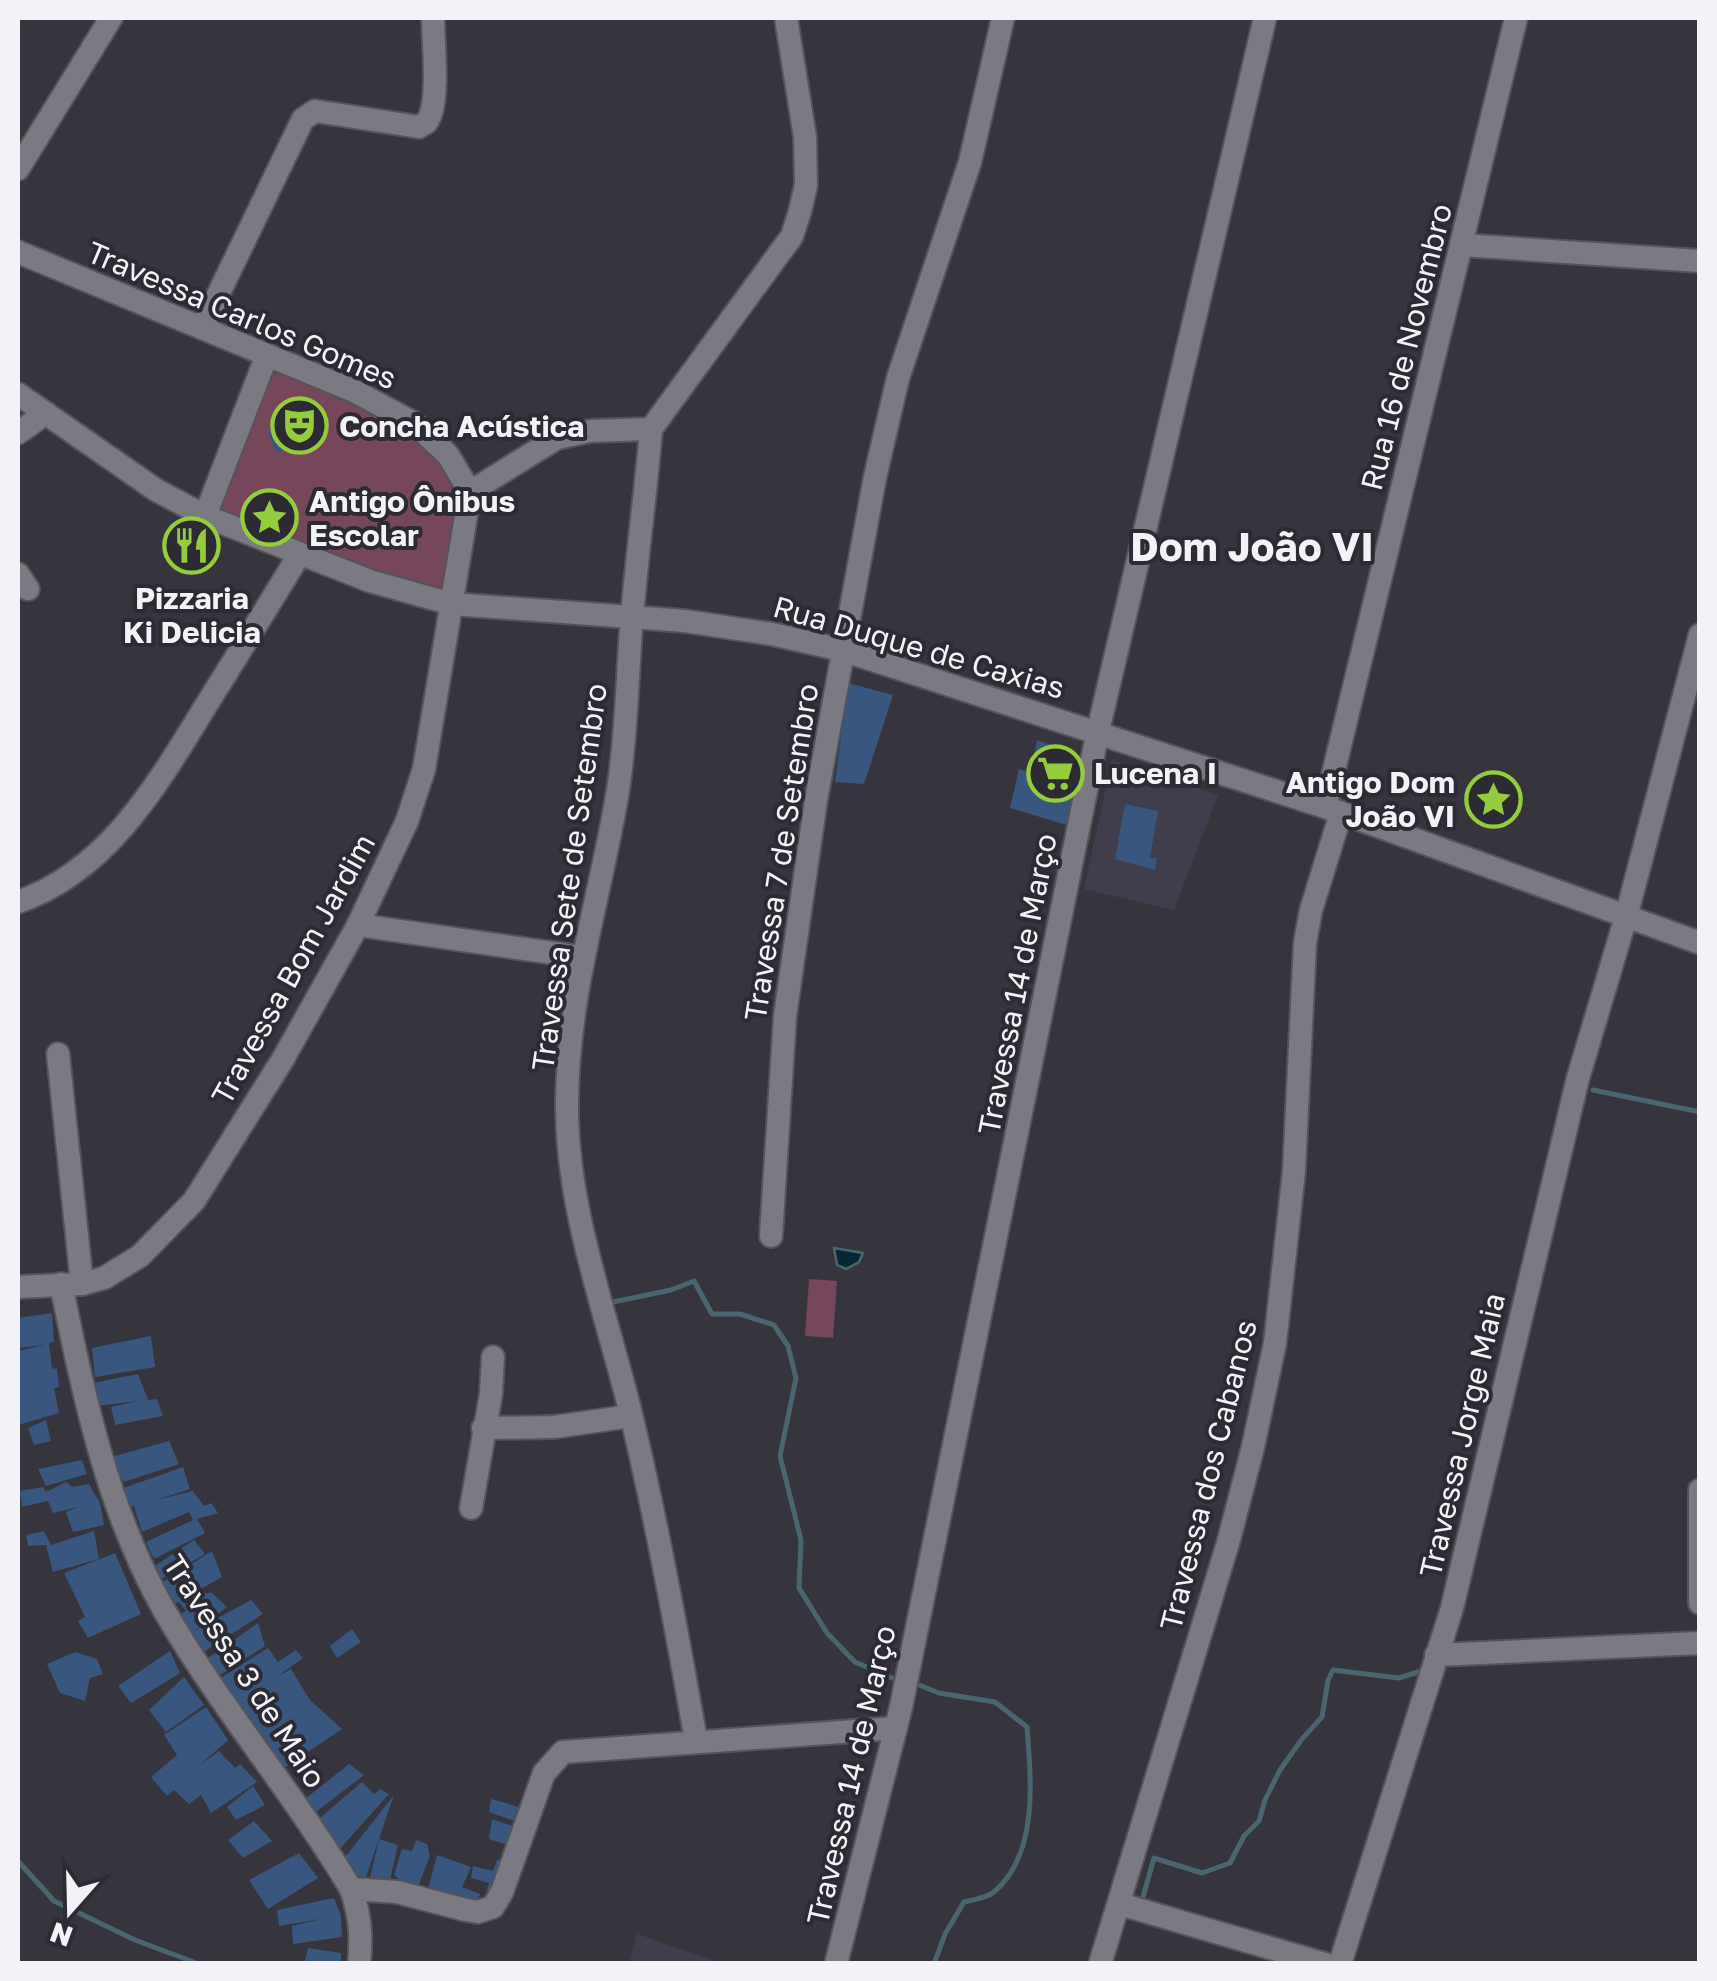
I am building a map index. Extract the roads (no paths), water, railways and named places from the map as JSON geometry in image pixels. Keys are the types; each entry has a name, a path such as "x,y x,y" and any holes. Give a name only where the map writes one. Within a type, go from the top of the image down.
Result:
{"street":[{"path":"18,169 111,18"},
{"path":"202,328 302,118 315,111 419,127 426,124 432,99 433,18"},
{"path":"470,492 557,438 590,431 651,428 792,236 806,185 805,137 786,18"},
{"name":"Travessa 7 de Setembro","path":"771,1236 785,1016 842,650 886,424 970,162 1003,18"},
{"name":"Travessa 14 de Março","path":"836,1964 896,1728 1098,731 1265,18"},
{"name":"Rua 16 de Novembro","path":"1333,810 1516,18"},
{"path":"1462,245 1700,261"},
{"name":"Travessa Carlos Gomes","path":"18,252 354,391 414,423 448,455 470,492"},
{"path":"205,516 267,354"},
{"name":"Rua Duque de Caxias","path":"18,396 156,490 205,516 370,581 452,604 632,616 734,628 842,650 1333,810 1700,943"},
{"path":"18,433 46,413"},
{"name":"Travessa Sete de Setembro","path":"651,428 632,616 628,708 618,786 581,957 567,1111 580,1213 662,1555 696,1740"},
{"name":"Travessa Bom Jardim","path":"18,1287 104,1278 140,1256 194,1201 283,1059 358,925 407,821 424,769 470,492"},
{"path":"18,902 72,873 108,843 147,800 299,555"},
{"name":"Travessa Jorge Maia","path":"1340,1964 1466,1553 1578,1078 1626,917 1700,635"},
{"name":"Travessa dos Cabanos","path":"1100,1964 1228,1543 1271,1360 1290,1219 1304,943 1333,810"},
{"path":"358,925 581,957"},
{"name":"Travessa 3 de Maio","path":"58,1054 72,1284 86,1406 131,1544 165,1610 351,1889 359,1911 359,1964"},
{"path":"471,1508 494,1357"},
{"path":"483,1428 554,1427 631,1416"},
{"path":"1700,1490 1700,1603"},
{"path":"1436,1655 1700,1642"},
{"path":"351,1889 397,1892 466,1910 486,1910 498,1901 544,1773 563,1752 896,1728"},
{"path":"1120,1904 1324,1964"}],"water":[{"path":"834,1248 863,1253 859,1262 846,1269 837,1265"}],"waterway":[{"path":"1593,1090 1700,1112"},
{"path":"613,1302 694,1281 712,1314 740,1314 774,1325 788,1346 796,1378 780,1456 801,1540 799,1588 827,1633 855,1662 897,1680"},
{"path":"1141,1904 1154,1858 1202,1873 1230,1863 1244,1836 1259,1821 1280,1770 1322,1717 1333,1670 1399,1678 1418,1672"},
{"path":"919,1685 939,1693 995,1702 1027,1727 1030,1769 1029,1815 1019,1858 994,1892 964,1902 945,1934 934,1964"},
{"path":"18,1861 54,1901 135,1940 199,1964"}],"place":[{"name":"Concha Acústica","path":"300,426"},
{"name":"Antigo Ônibus Escolar","path":"270,518"},
{"name":"Pizzaria Ki Delicia","path":"192,545"},
{"name":"Lucena I","path":"1055,773"},
{"name":"Antigo Dom João VI","path":"1494,799"}],"district":[{"name":"Dom João VI","path":"1252,546"}]}
